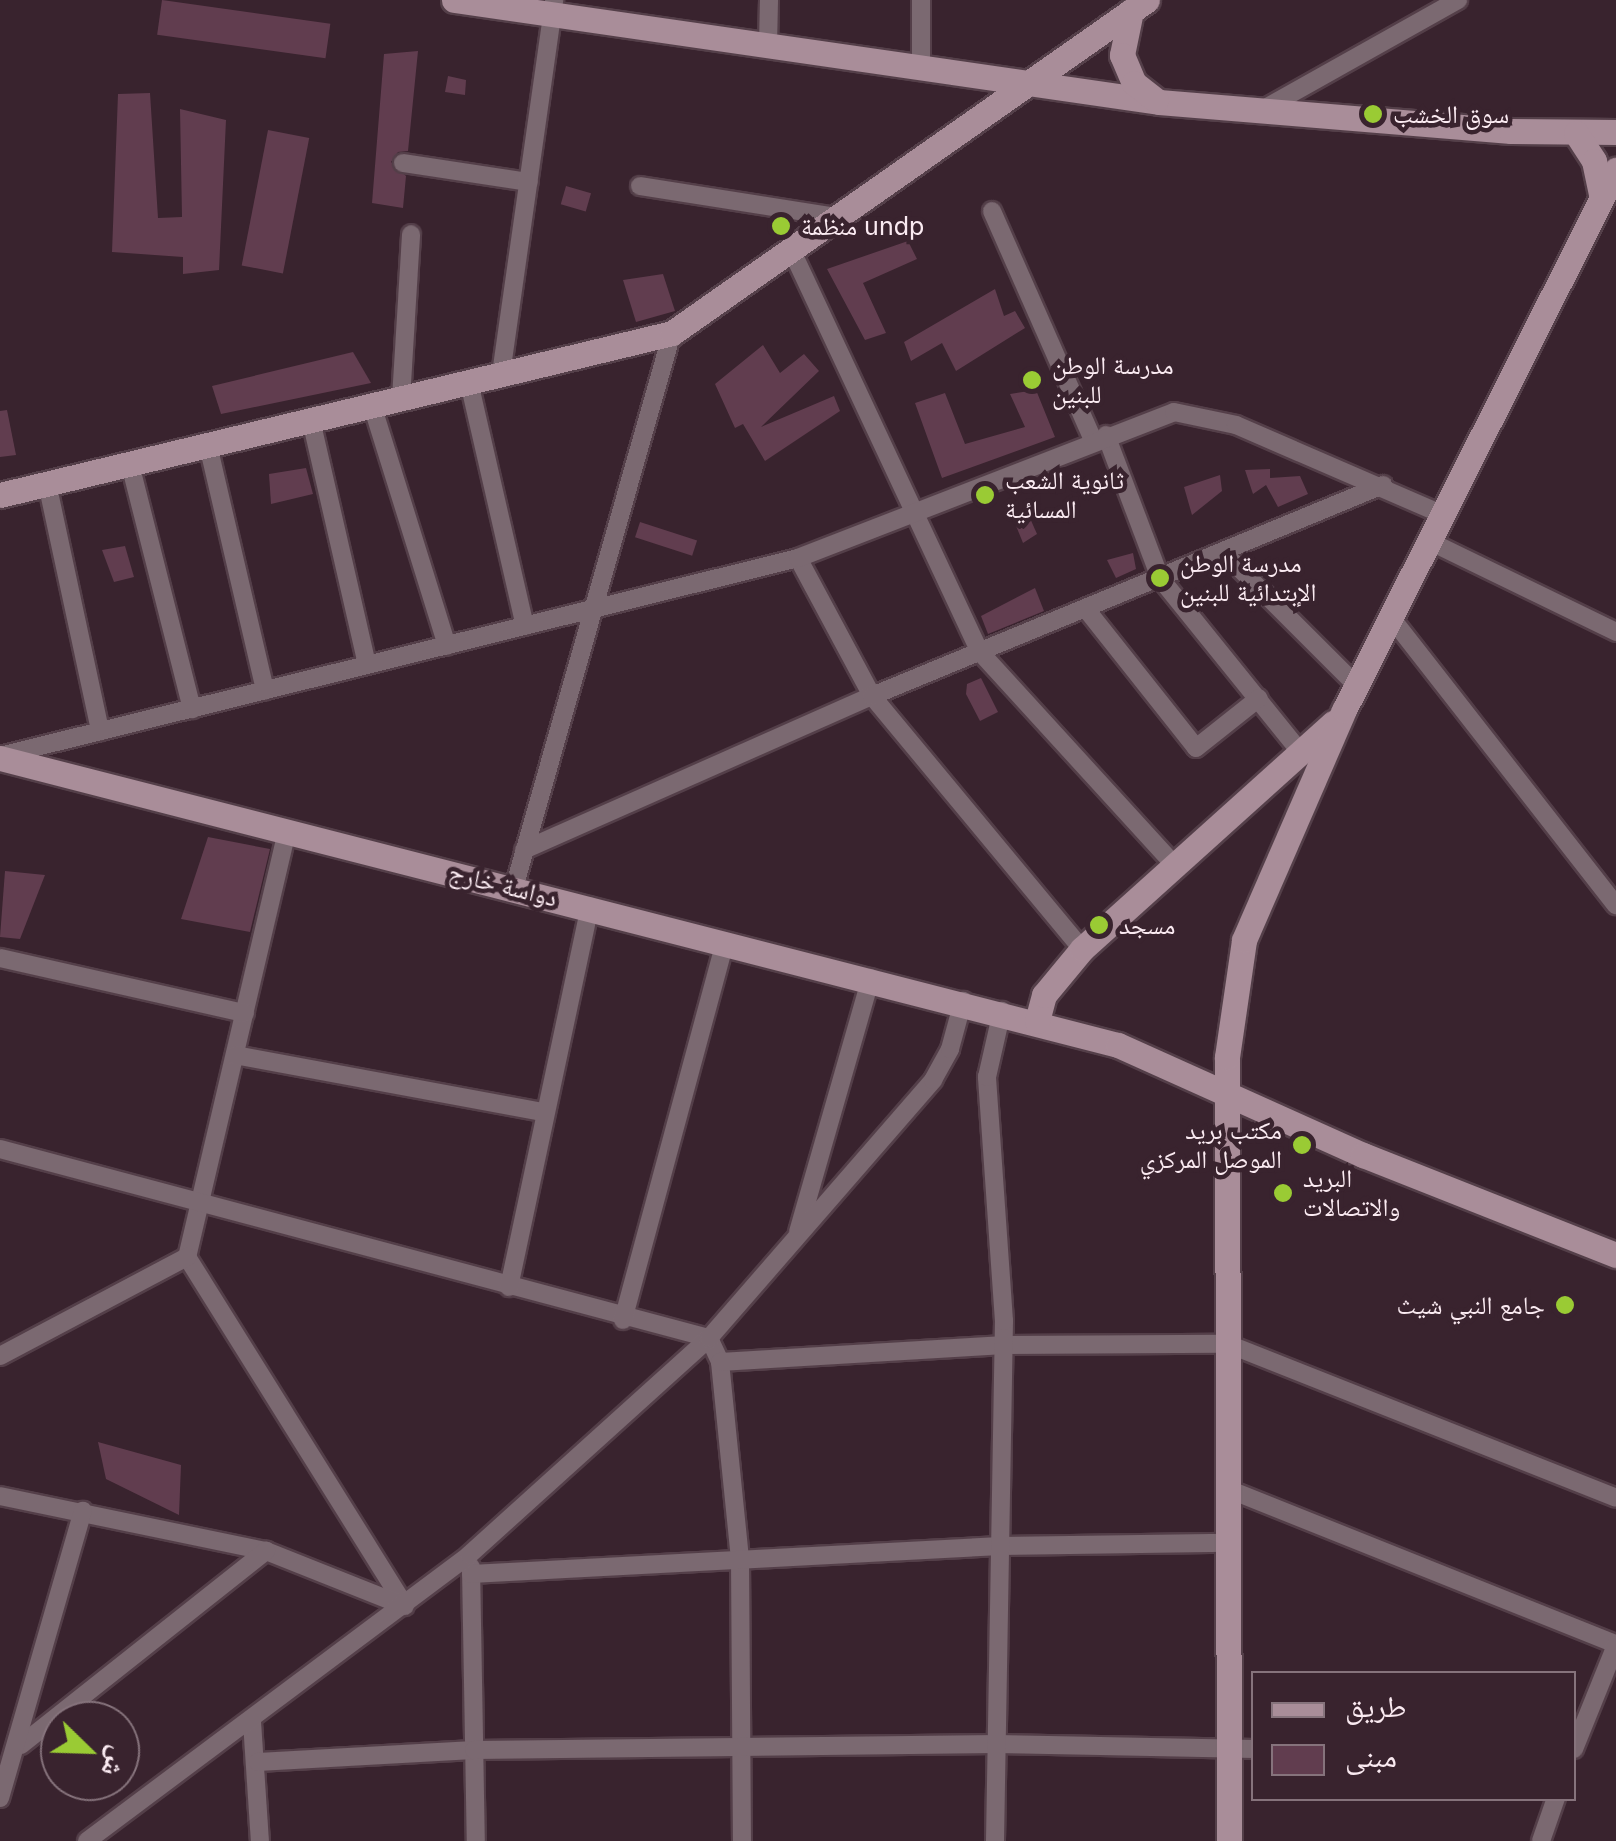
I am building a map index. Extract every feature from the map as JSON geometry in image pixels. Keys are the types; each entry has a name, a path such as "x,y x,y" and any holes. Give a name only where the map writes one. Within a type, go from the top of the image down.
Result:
{"street":[{"path":"454,0 552,7 768,44 1159,102 1576,133 1616,132"},
{"path":"768,44 770,0"},
{"path":"920,66 921,0"},
{"path":"1261,110 1458,0"},
{"path":"1136,4 1121,40 1126,70 1159,102"},
{"path":"0,494 672,333 1136,4"},
{"path":"501,374 552,7"},
{"path":"1576,133 1594,161 1601,194"},
{"path":"403,163 529,182"},
{"path":"1229,1841 1241,1749 1228,1543 1227,1096 1244,940 1344,710 1393,620 1616,170"},
{"path":"640,186 836,218"},
{"path":"992,211 1100,438 1160,578 1260,698 1301,754"},
{"path":"401,398 411,234"},
{"path":"790,249 980,652 1173,863"},
{"path":"514,888 672,333"},
{"path":"469,382 525,626"},
{"path":"372,406 447,646"},
{"path":"0,757 798,558 913,516 1156,415 1190,412 1383,486 1444,514"},
{"path":"310,420 368,665"},
{"path":"208,444 265,690"},
{"path":"130,464 192,709"},
{"path":"47,483 100,731"},
{"path":"524,850 872,696 1383,486"},
{"path":"1431,542 1616,632"},
{"path":"1225,554 1358,686"},
{"path":"798,558 872,696 1082,949"},
{"path":"1086,608 1196,748 1260,698"},
{"path":"1393,620 1616,904"},
{"path":"1037,1021 1044,995 1082,949 1173,863 1301,754 1344,710"},
{"name":"دواسة خارج","path":"0,757 962,1001 1118,1045 1227,1096 1616,1255"},
{"path":"287,831 188,1256 405,1606"},
{"path":"509,1287 590,907"},
{"path":"624,1320 725,942"},
{"path":"0,958 244,1013"},
{"path":"796,1237 871,978"},
{"path":"87,1841 252,1722 469,1555 710,1338 932,1080 950,1050 962,1001"},
{"path":"995,1841 1004,1344 988,1077 1004,1012"},
{"path":"235,1055 544,1112"},
{"path":"0,1149 201,1200 624,1320 710,1338"},
{"path":"0,1356 188,1256"},
{"path":"710,1338 720,1362 740,1560 742,1841"},
{"path":"720,1362 1004,1344 1228,1344 1616,1498"},
{"path":"1228,1489 1616,1645 1576,1740"},
{"path":"0,1496 266,1551 405,1606"},
{"path":"0,1798 20,1744 83,1512"},
{"path":"472,1574 1000,1546 1110,1549 1228,1543"},
{"path":"20,1744 266,1551"},
{"path":"469,1555 476,1841"},
{"path":"252,1722 258,1762 260,1841"},
{"path":"258,1762 474,1750 997,1744 1241,1749"},
{"path":"1541,1841 1555,1801"}],"building":[{"path":"162,0 330,24 325,58 157,35"},
{"path":"418,51 408,151 398,152 391,162 406,176 403,208 372,203 384,54"},
{"path":"448,76 466,80 465,95 445,92"},
{"path":"150,93 158,218 182,217 180,109 226,120 219,270 183,274 183,257 112,252 118,94"},
{"path":"268,130 309,138 283,273 242,265"},
{"path":"566,186 591,193 586,211 561,204"},
{"path":"908,241 917,259 863,283 886,333 865,340 827,269"},
{"path":"663,274 675,311 636,322 623,280"},
{"path":"995,289 1004,316 1015,311 1025,328 956,371 942,343 911,361 904,342"},
{"path":"763,345 780,373 804,354 819,371 761,427 834,396 840,411 765,461 743,424 735,428 715,384"},
{"path":"353,352 371,383 221,414 212,386"},
{"path":"1036,390 1055,437 942,478 915,403 945,393 965,444 1025,427 1010,394"},
{"path":"7,410 16,455 0,457 0,411"},
{"path":"306,468 313,494 271,504 269,474"},
{"path":"1270,469 1270,478 1300,476 1308,494 1278,507 1266,485 1253,494 1245,470"},
{"path":"1220,475 1222,491 1192,515 1184,487"},
{"path":"1012,516 1029,516 1037,534 1023,543"},
{"path":"640,522 697,541 692,556 635,537"},
{"path":"125,546 134,577 114,582 102,550"},
{"path":"1133,553 1136,569 1116,578 1107,560"},
{"path":"1035,588 1044,611 988,634 981,616"},
{"path":"981,678 998,712 980,721 966,694 967,684"},
{"path":"208,837 270,849 250,932 181,919"},
{"path":"5,871 45,875 20,939 0,937"},
{"path":"98,1442 181,1465 179,1515 106,1479"}],"place":[{"name":"سوق الخشب","path":"1373,114"},
{"name":"منظمة undp","path":"781,226"},
{"name":"مدرسة الوطن للبنين","path":"1032,380"},
{"name":"ثانوية الشعب المسائية","path":"985,495"},
{"name":"مدرسة الوطن الإبتدائية للبنين","path":"1160,578"},
{"name":"مسجد","path":"1099,925"},
{"name":"مكتب بريد الموصل المركزي","path":"1302,1145"},
{"name":"البريد والاتصالات","path":"1283,1193"},
{"name":"جامع النبي شيث","path":"1565,1305"}]}
